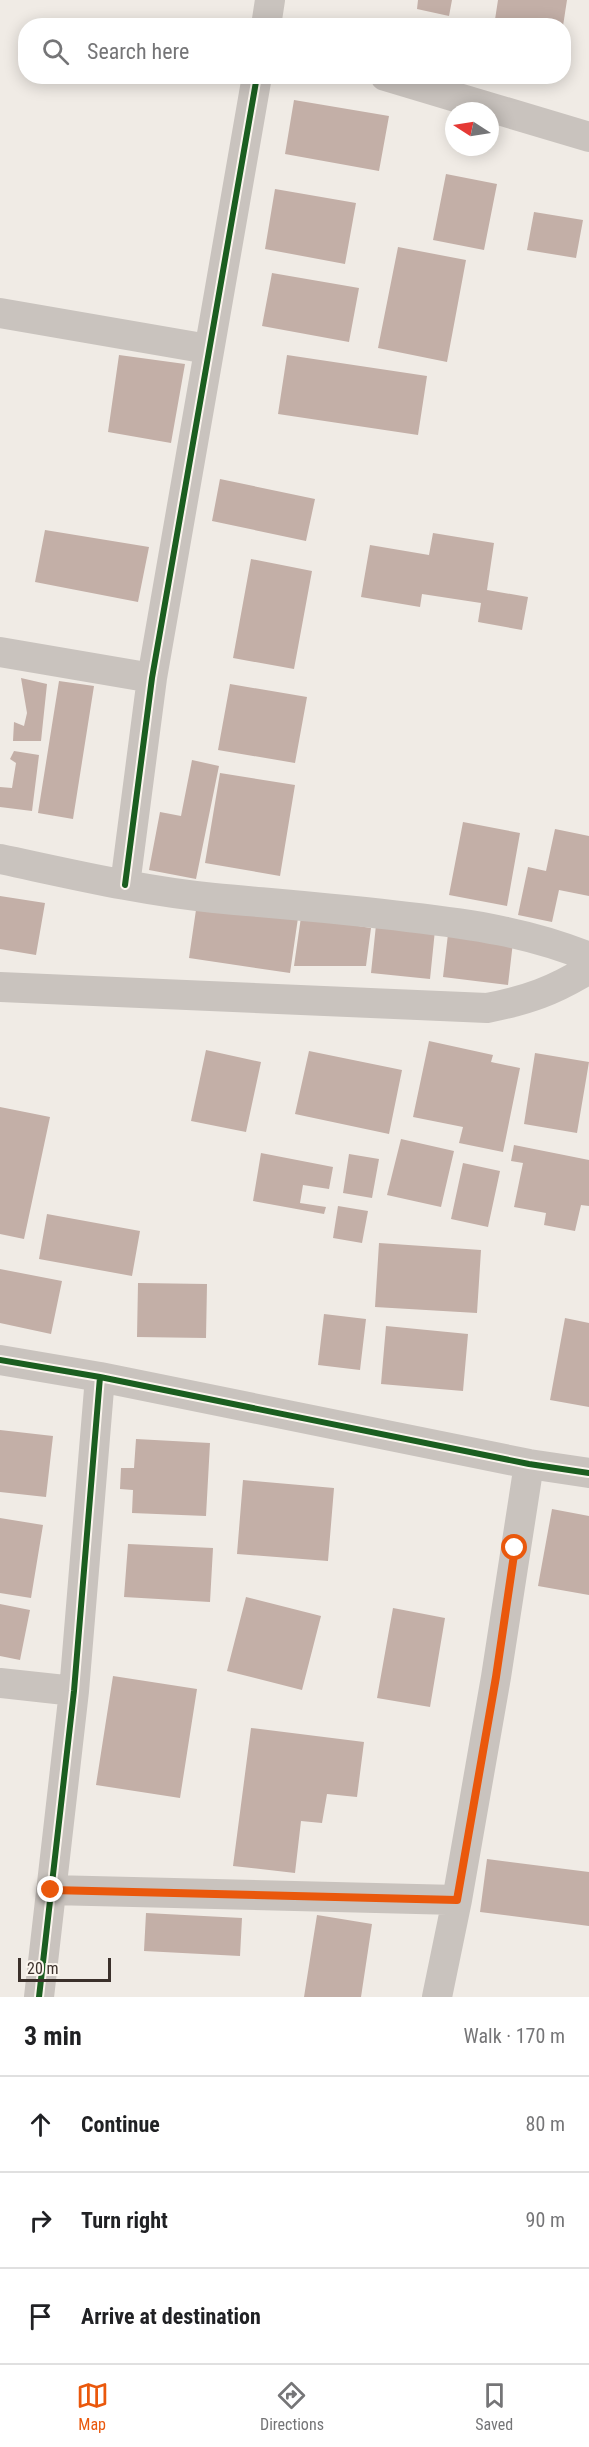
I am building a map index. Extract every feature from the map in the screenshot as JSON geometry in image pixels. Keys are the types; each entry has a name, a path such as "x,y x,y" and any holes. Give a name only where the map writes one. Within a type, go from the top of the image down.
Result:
{"street":[{"path":"267,18 270,0"},
{"path":"125,885 152,678 256,84"},
{"path":"412,84 589,137"},
{"path":"0,313 208,349"},
{"path":"0,652 152,678"},
{"path":"0,860 125,885 211,898 351,910 480,925 557,944 589,957"},
{"path":"0,987 487,1008 525,1000 560,986 589,969"},
{"path":"0,1360 100,1377 529,1464 589,1473"},
{"path":"39,1997 74,1691 100,1377"},
{"path":"437,1997 457,1900 496,1677 529,1464"},
{"path":"0,1683 74,1691"},
{"path":"51,1890 457,1900"}],"building":[{"path":"418,0 452,0 449,16 417,9"},
{"path":"498,0 567,0 564,18 495,18"},
{"path":"294,100 389,116 379,171 285,154"},
{"path":"446,174 497,184 484,250 433,240"},
{"path":"275,189 356,203 345,264 265,249"},
{"path":"534,212 583,220 576,258 527,250"},
{"path":"398,247 466,260 447,362 378,348"},
{"path":"272,273 359,288 349,342 262,326"},
{"path":"119,355 185,364 171,443 108,432"},
{"path":"287,355 427,376 418,435 278,414"},
{"path":"220,479 315,499 306,541 212,521"},
{"path":"45,530 149,547 138,602 35,582"},
{"path":"433,533 494,543 487,590 528,597 522,630 478,622 481,603 422,594 420,607 361,597 370,545 429,555"},
{"path":"251,559 312,571 294,669 233,658"},
{"path":"21,678 47,684 41,741 13,741 14,722 24,726 27,713"},
{"path":"59,681 94,686 73,819 38,813"},
{"path":"230,684 307,697 295,763 218,750"},
{"path":"14,751 39,755 32,811 0,807 0,787 12,788 16,763 10,759"},
{"path":"192,760 219,766 196,879 149,870 160,812 181,816"},
{"path":"220,773 295,785 280,876 205,863"},
{"path":"463,822 520,833 507,906 449,895"},
{"path":"555,829 589,836 589,896 559,890 552,922 518,915 528,867 546,871"},
{"path":"0,896 45,903 36,955 0,949"},
{"path":"197,903 298,918 290,973 189,958"},
{"path":"301,917 371,928 366,966 294,966"},
{"path":"376,925 435,930 430,979 371,973"},
{"path":"448,934 513,942 508,985 443,977"},
{"path":"429,1041 493,1055 491,1062 520,1068 503,1152 459,1143 463,1127 413,1117"},
{"path":"206,1050 261,1062 246,1132 191,1121"},
{"path":"309,1051 402,1070 389,1134 295,1114"},
{"path":"535,1053 589,1062 577,1133 524,1124"},
{"path":"0,1107 50,1117 24,1239 0,1234"},
{"path":"401,1139 454,1151 441,1207 387,1195"},
{"path":"514,1145 589,1160 589,1206 581,1205 575,1231 544,1225 546,1213 514,1207 523,1163 511,1161"},
{"path":"261,1153 333,1167 329,1189 303,1185 300,1203 326,1207 324,1214 253,1201"},
{"path":"349,1154 379,1159 372,1198 343,1193"},
{"path":"463,1163 500,1171 488,1227 451,1219"},
{"path":"338,1206 368,1211 362,1243 333,1238"},
{"path":"47,1214 140,1231 132,1276 39,1259"},
{"path":"379,1243 481,1250 477,1313 375,1307"},
{"path":"0,1269 62,1281 51,1334 0,1323"},
{"path":"138,1283 207,1284 206,1338 137,1337"},
{"path":"324,1314 366,1319 360,1370 318,1365"},
{"path":"565,1318 589,1323 589,1407 550,1400"},
{"path":"386,1326 468,1334 463,1391 381,1384"},
{"path":"0,1430 53,1436 46,1497 0,1492"},
{"path":"136,1439 210,1443 206,1516 132,1513 133,1490 120,1489 121,1468 134,1468"},
{"path":"243,1480 334,1488 328,1561 237,1554"},
{"path":"552,1509 589,1516 589,1595 538,1586"},
{"path":"0,1518 43,1525 31,1598 0,1593"},
{"path":"128,1544 213,1548 210,1602 124,1597"},
{"path":"246,1597 321,1616 302,1690 227,1671"},
{"path":"0,1604 30,1610 20,1660 0,1656"},
{"path":"393,1608 445,1618 430,1707 377,1698"},
{"path":"113,1676 197,1689 180,1798 96,1785"},
{"path":"251,1728 364,1742 357,1797 327,1794 322,1823 301,1821 295,1873 233,1866"},
{"path":"487,1859 589,1872 589,1926 480,1912"},
{"path":"146,1913 242,1918 240,1956 144,1951"},
{"path":"317,1915 372,1924 361,1997 304,1997"}],"cycle path":[{"path":"125,885 152,678 256,84"},
{"path":"0,1360 100,1377 529,1464 589,1473"},
{"path":"39,1997 74,1691 100,1377"}],"route":[{"path":"51,1890 457,1900 496,1677 515,1548"}]}
